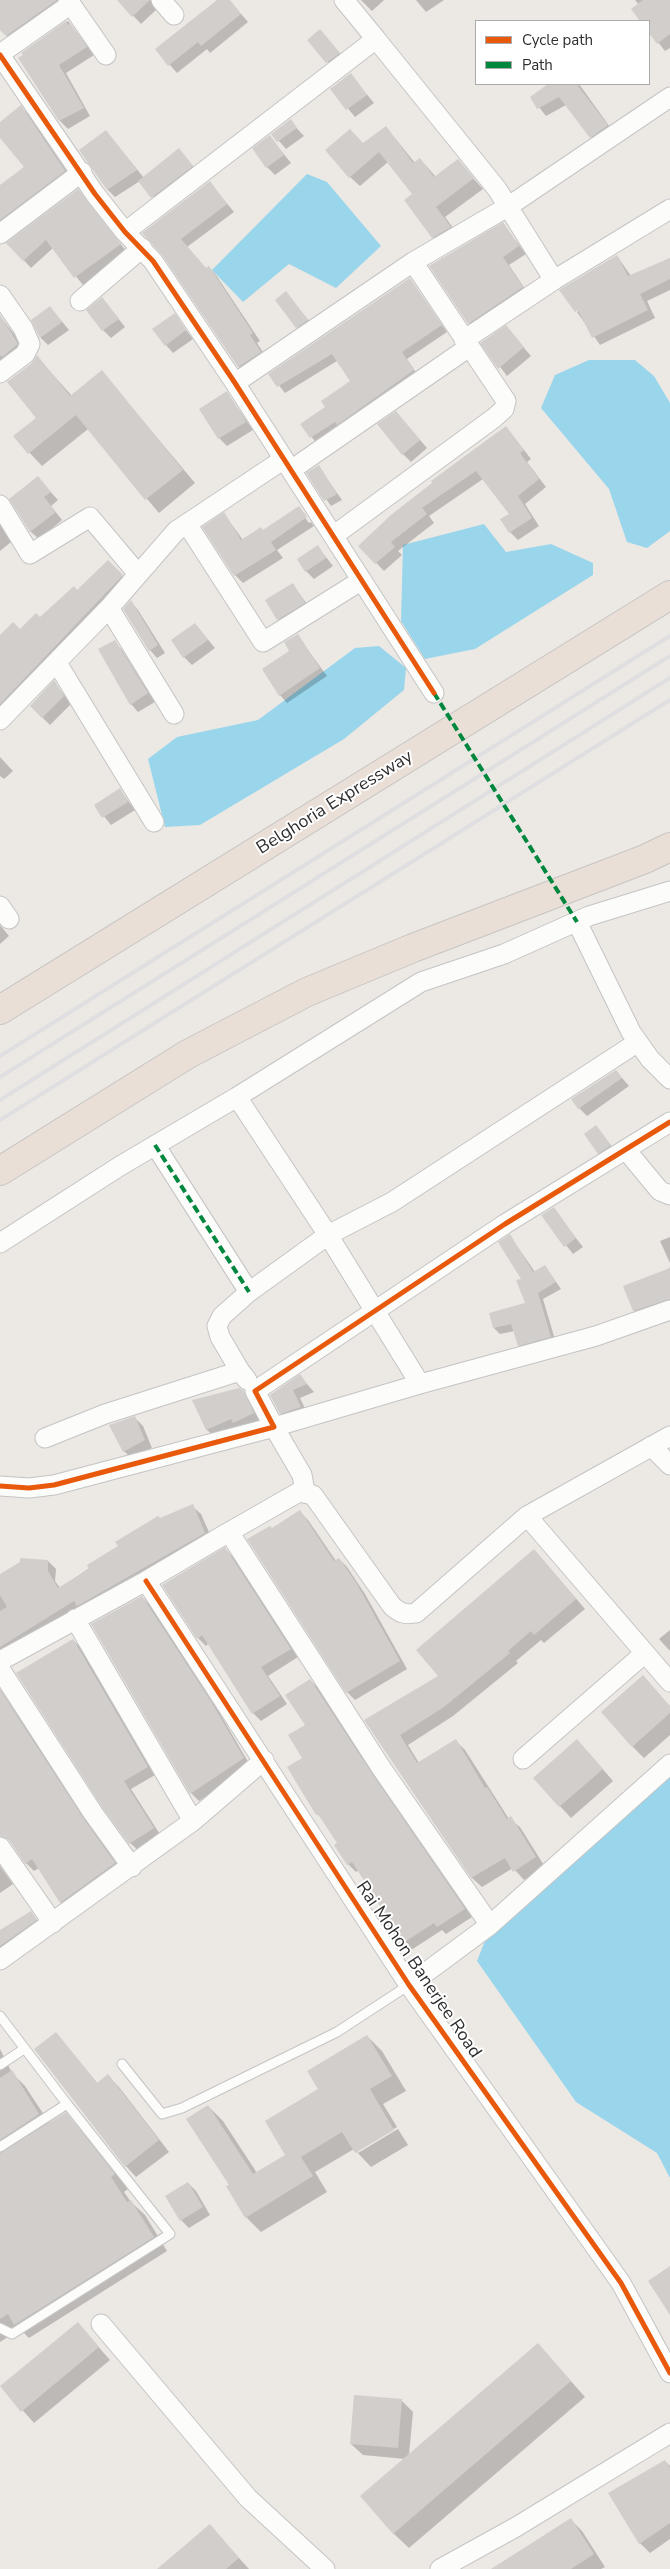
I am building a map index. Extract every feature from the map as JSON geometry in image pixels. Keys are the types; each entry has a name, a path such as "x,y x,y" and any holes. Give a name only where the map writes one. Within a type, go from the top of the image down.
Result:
{"highway":[{"name":"Belghoria Expressway","path":"0,1010 670,595"},
{"path":"0,1171 188,1054 307,992 413,948 645,859 670,847"}],"street":[{"path":"161,0 174,15"},
{"path":"344,0 509,206 554,280"},
{"path":"106,56 70,2 0,55 48,127 125,232 153,261 235,383 434,693"},
{"path":"125,232 376,40"},
{"path":"235,383 413,262 509,206 670,97"},
{"path":"0,234 82,172"},
{"path":"0,720 109,608 176,531 287,465 467,344 554,280 670,208"},
{"path":"80,301 142,248"},
{"path":"333,536 504,410 506,401 503,394 467,344 413,262"},
{"path":"0,295 23,328 30,344 25,354 0,373"},
{"path":"0,505 30,554 90,517 138,574"},
{"path":"187,524 264,642 362,580"},
{"path":"109,608 174,714"},
{"path":"57,662 154,822"},
{"path":"0,1243 155,1145 237,1097 422,982 504,954 577,922 670,891"},
{"path":"577,922 638,1042 650,1059 670,1079"},
{"path":"638,1042 392,1202 328,1235 249,1292 222,1316 217,1326 220,1337 240,1371 255,1391 304,1483 319,1501 392,1606 401,1614 416,1614 527,1516 670,1436"},
{"path":"237,1097 328,1235 420,1384"},
{"path":"255,1391 505,1224 670,1122"},
{"path":"155,1145 249,1292"},
{"path":"626,1150 660,1192 670,1195"},
{"path":"0,1486 30,1488 54,1485 277,1433 420,1384 596,1336 670,1310"},
{"path":"45,1438 105,1414 240,1371"},
{"path":"651,1446 670,1465"},
{"path":"0,1661 146,1581 299,1492 304,1483"},
{"path":"527,1516 670,1682"},
{"path":"229,1532 393,1786 490,1925"},
{"name":"Rai Mohon Banerjee Road","path":"146,1581 409,1985 621,2284 670,2373"},
{"path":"74,1619 193,1821"},
{"path":"523,1759 645,1653"},
{"path":"0,1669 93,1813 132,1867"},
{"path":"0,1960 53,1924 193,1821 264,1760"},
{"path":"409,1985 490,1925 670,1764"},
{"path":"0,1848 53,1924"},
{"path":"101,2324 248,2498 325,2569"},
{"path":"440,2569 516,2526 670,2433"}],"lane":[{"path":"122,2064 162,2114 176,2110 337,2032 409,1985"},
{"path":"0,2016 66,2104 170,2234 12,2334 0,2328"},
{"path":"0,2065 24,2049"},
{"path":"0,2147 66,2104"}],"water":[{"path":"307,174 327,182 381,246 336,288 289,264 243,302 212,270"},
{"path":"589,360 635,360 654,376 670,403 670,531 647,548 627,542 609,489 541,408 555,375"},
{"path":"484,524 506,552 551,544 593,563 593,575 475,649 425,659 401,621 403,545"},
{"path":"379,646 406,668 404,690 344,739 200,825 165,827 148,759 177,737 258,720 355,648"},
{"path":"670,1764 670,2178 657,2153 576,2102 477,1961 496,1913"}],"building":[{"path":"0,0 57,0 6,36 0,30"},
{"path":"117,0 150,0 132,17"},
{"path":"217,0 230,0 241,14 201,46 198,42 168,66 155,49"},
{"path":"643,0 670,0 670,34 657,44 650,34 650,20 639,20 631,9"},
{"path":"66,21 68,25 70,23 87,47 59,65 84,108 59,121 18,58 23,55 21,53"},
{"path":"320,29 340,53 326,63 307,40"},
{"path":"351,73 367,95 346,110 330,89"},
{"path":"547,85 580,85 578,86 608,125 590,138 559,97 537,109 530,97"},
{"path":"21,105 65,171 0,220 0,185 24,167 0,138 0,122"},
{"path":"291,119 297,128 277,142 271,134"},
{"path":"386,126 413,163 420,158 434,177 458,159 474,178 436,207 451,227 432,238 404,200 412,194 379,152 349,178 325,150 350,129 363,143"},
{"path":"106,130 137,170 107,190 79,150"},
{"path":"270,135 284,155 266,168 252,148"},
{"path":"179,148 193,166 151,198 138,181"},
{"path":"210,181 227,204 181,239 206,268 209,266 253,333 250,335 261,352 238,367 162,255 142,233"},
{"path":"78,189 121,244 74,278 46,240 23,261 6,243"},
{"path":"503,222 519,246 503,257 523,287 468,324 429,266"},
{"path":"617,255 628,276 670,258 670,279 640,294 648,310 592,338 578,310 575,312 559,290"},
{"path":"410,278 442,325 402,352 414,370 337,425 335,422 310,438 300,424 325,407 321,401 350,381 332,354 277,387 268,374"},
{"path":"286,291 308,320 296,328 275,300"},
{"path":"102,297 119,319 102,331 86,310"},
{"path":"50,306 62,322 40,338 31,320"},
{"path":"175,313 186,330 165,346 152,329"},
{"path":"0,315 18,344 2,357 0,355"},
{"path":"506,325 524,347 498,369 480,343"},
{"path":"37,355 70,396 102,370 183,470 145,500 76,415 28,454 13,436 36,418 7,382 32,363"},
{"path":"227,391 246,422 218,439 199,409"},
{"path":"396,411 420,440 402,455 377,424"},
{"path":"506,426 524,450 520,453 539,479 518,496 532,518 509,533 500,519 509,514 476,471 422,508 427,514 391,542 395,547 375,564 358,546 391,515 432,483 431,481"},
{"path":"319,465 337,494 324,501 306,473"},
{"path":"38,476 51,492 44,497 56,512 30,532 9,499"},
{"path":"299,506 307,517 271,542 276,550 234,576 202,527 224,512 241,540 261,527 263,530"},
{"path":"318,545 326,558 305,572 297,559"},
{"path":"108,560 123,575 0,704 0,635 13,622 20,629 36,613 40,617 74,586 77,590"},
{"path":"293,583 305,603 277,620 265,600"},
{"path":"131,600 158,645 149,651 123,609"},
{"path":"195,623 208,640 183,658 171,640"},
{"path":"298,634 320,668 279,696 262,669 289,651 284,642"},
{"path":"115,640 148,693 130,705 98,649"},
{"path":"54,680 64,696 42,718 30,706"},
{"path":"120,788 128,802 102,818 94,805"},
{"path":"616,1070 622,1078 578,1109 571,1099"},
{"path":"596,1125 611,1145 598,1154 584,1134"},
{"path":"554,1207 576,1238 564,1247 541,1215"},
{"path":"510,1234 533,1272 545,1265 556,1282 538,1293 551,1337 518,1346 511,1324 493,1328 489,1313 525,1303 516,1280 521,1279 498,1242"},
{"path":"670,1268 670,1299 633,1311 623,1286"},
{"path":"300,1374 307,1384 293,1390 301,1407 280,1414 270,1395"},
{"path":"239,1388 244,1391 254,1413 233,1423 231,1419 206,1430 192,1400"},
{"path":"135,1416 145,1440 123,1452 109,1425"},
{"path":"193,1504 205,1533 77,1606 74,1601 0,1647 0,1611 7,1607 0,1595 0,1574 20,1562 20,1558 48,1560 48,1571 58,1588 89,1569 87,1565 118,1546 115,1542 158,1516 160,1518"},
{"path":"300,1510 334,1561 339,1558 357,1584 400,1661 346,1693 247,1539 270,1526 272,1528"},
{"path":"225,1547 291,1649 261,1667 280,1696 252,1714 202,1635 197,1639 162,1585"},
{"path":"534,1549 576,1599 534,1635 531,1631 508,1651 510,1653 444,1707 400,1735 417,1763 456,1739 485,1788 487,1787 507,1819 511,1816 536,1857 513,1872 505,1858 471,1878 364,1720 438,1676 416,1650"},
{"path":"142,1596 212,1703 244,1758 190,1794 91,1624"},
{"path":"73,1639 148,1767 124,1781 154,1828 129,1844 102,1807 16,1673"},
{"path":"643,1675 670,1706 670,1713 632,1747 601,1712"},
{"path":"310,1679 465,1909 437,1927 434,1923 400,1945 382,1918 386,1916 371,1891 352,1862 347,1865 334,1845 337,1843 318,1814 316,1815 287,1767 302,1758 288,1735 305,1725 285,1695"},
{"path":"0,1690 115,1863 60,1903 32,1859 25,1864 9,1840 0,1836"},
{"path":"577,1739 603,1769 559,1807 533,1778"},
{"path":"31,1911 37,1920 0,1946 0,1930"},
{"path":"56,2032 97,2083 108,2074 159,2140 125,2167 34,2049"},
{"path":"367,2035 392,2076 370,2089 394,2130 355,2153 342,2132 301,2157 313,2176 245,2218 226,2186 229,2185 186,2119 208,2105 253,2174 285,2155 265,2121 318,2089 307,2071"},
{"path":"12,2070 39,2114 0,2140 0,2078"},
{"path":"66,2112 115,2174 111,2177 127,2202 131,2200 154,2237 14,2325 8,2314 0,2319 0,2153"},
{"path":"188,2182 203,2207 180,2221 165,2196"},
{"path":"670,2266 670,2315 648,2281"},
{"path":"78,2322 99,2347 21,2412 0,2386"},
{"path":"538,2343 571,2381 393,2534 360,2496"},
{"path":"354,2395 402,2399 398,2448 350,2444"},
{"path":"665,2460 670,2468 670,2523 639,2544 608,2493"},
{"path":"571,2518 594,2554 571,2569 491,2569"},
{"path":"210,2524 239,2558 226,2569 157,2569"}],"railway":[{"path":"0,1056 670,636"},
{"path":"0,1077 670,656"},
{"path":"0,1100 670,678"},
{"path":"0,1120 670,700"}],"marked path":[{"path":"434,693 577,922"},
{"path":"155,1145 249,1292"}],"cycle path":[{"path":"0,55 95,194 125,232 153,261 235,383 434,693"},
{"path":"0,1486 29,1488 54,1485 274,1427 255,1391 505,1224 670,1122"},
{"path":"146,1581 409,1985 621,2283 670,2373"}]}
